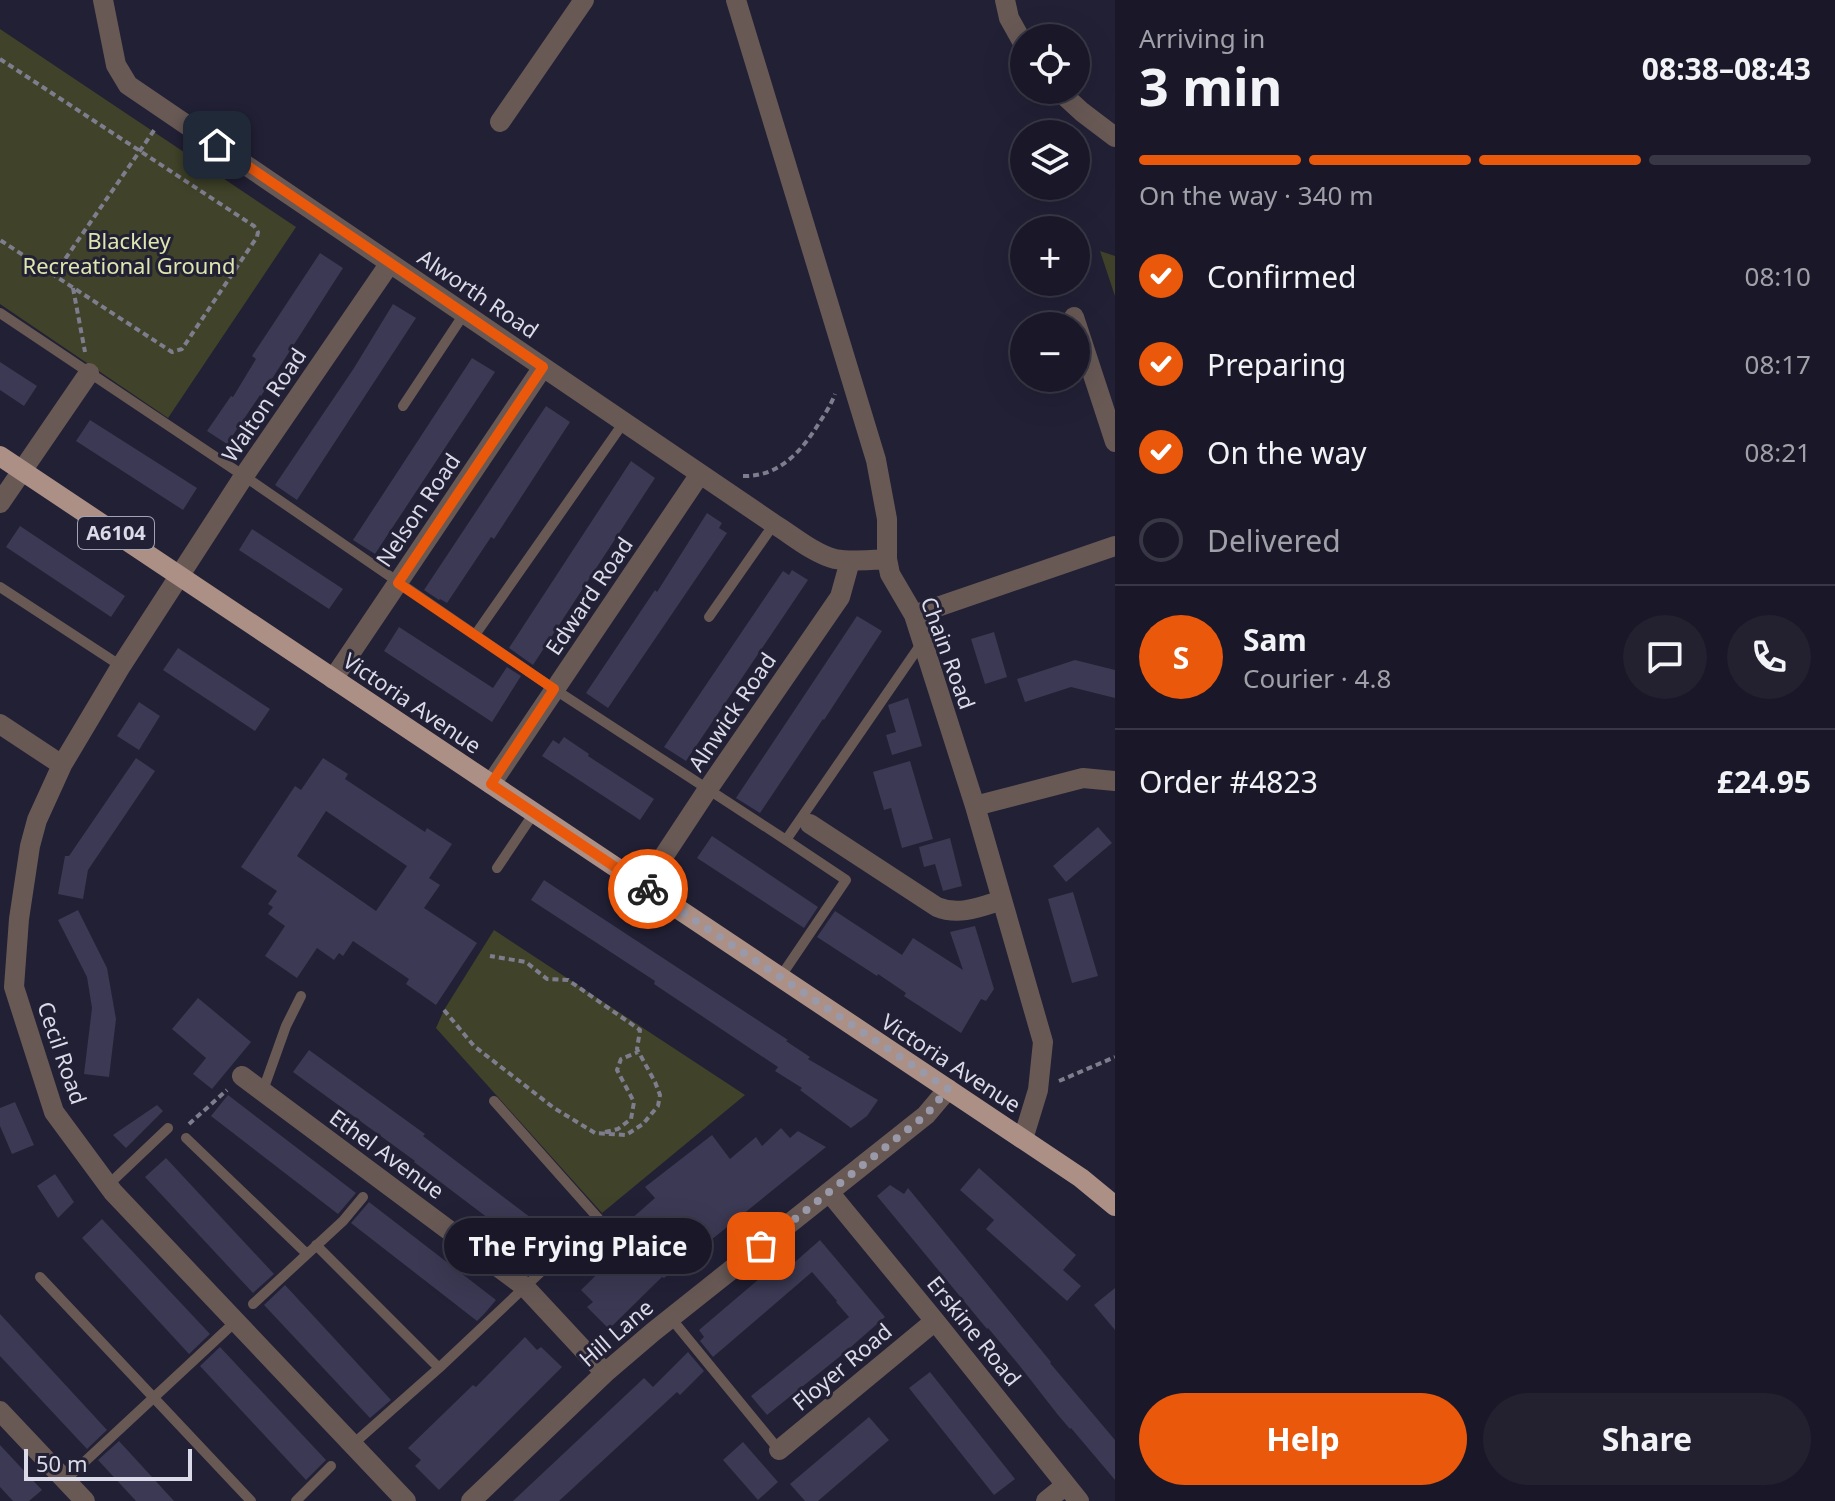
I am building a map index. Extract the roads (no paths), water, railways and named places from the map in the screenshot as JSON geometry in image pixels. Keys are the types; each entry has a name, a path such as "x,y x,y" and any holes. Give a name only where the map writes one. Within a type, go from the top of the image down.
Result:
{"main road":[{"name":"Victoria Avenue","path":"0,456 781,976 1081,1178 1115,1206"}],"street":[{"name":"Alworth Road","path":"103,0 116,65 128,85 774,524 833,558 850,561 887,559"},
{"path":"500,122 584,0"},
{"name":"Chain Road","path":"736,0 876,460 887,519 890,574 914,615 975,806 1043,1042 1038,1090 1023,1139"},
{"path":"1005,0 1012,24"},
{"path":"1073,104 1115,137"},
{"name":"Walton Road","path":"179,576 390,263"},
{"path":"1090,366 1115,442"},
{"name":"Nelson Road","path":"333,679 543,367"},
{"path":"0,503 89,373"},
{"name":"Edward Road","path":"491,784 700,474"},
{"path":"914,615 1115,546"},
{"name":"Alnwick Road","path":"644,886 840,597 850,561"},
{"name":"Cecil Road","path":"179,576 62,765 37,820 7,989 54,1112 108,1185 406,1501"},
{"path":"0,724 62,765"},
{"path":"975,806 1083,778 1115,781"},
{"path":"810,824 946,911 959,912 1002,900"},
{"name":"Ethel Avenue","path":"242,1076 525,1287 605,1373"},
{"name":"Hill Lane","path":"471,1501 605,1373 670,1317 926,1115 948,1089"},
{"name":"Erskine Road","path":"829,1192 1072,1493"},
{"name":"Floyer Road","path":"779,1450 935,1321"},
{"path":"0,1411 76,1494"},
{"path":"1046,1501 1072,1493"}],"lane":[{"path":"0,313 554,689 846,880 781,976"},
{"path":"403,406 464,314"},
{"path":"475,635 624,422"},
{"path":"709,617 774,524"},
{"path":"0,587 121,666"},
{"path":"786,840 922,642"},
{"path":"497,868 534,813"},
{"path":"262,1093 286,1026 301,996"},
{"path":"352,1445 439,1368 598,1218 494,1101"},
{"path":"108,1185 168,1128"},
{"path":"186,1138 307,1254"},
{"path":"253,1304 343,1221 363,1197"},
{"path":"316,1245 439,1368"},
{"path":"40,1277 251,1501"},
{"path":"670,1317 779,1450"},
{"path":"76,1494 153,1397 235,1322"},
{"path":"296,1501 331,1466"}],"place":[{"name":"The Frying Plaice","path":"761,1246"}],"park label":[{"name":"Blackley Recreational Ground","path":"129,254"}]}
